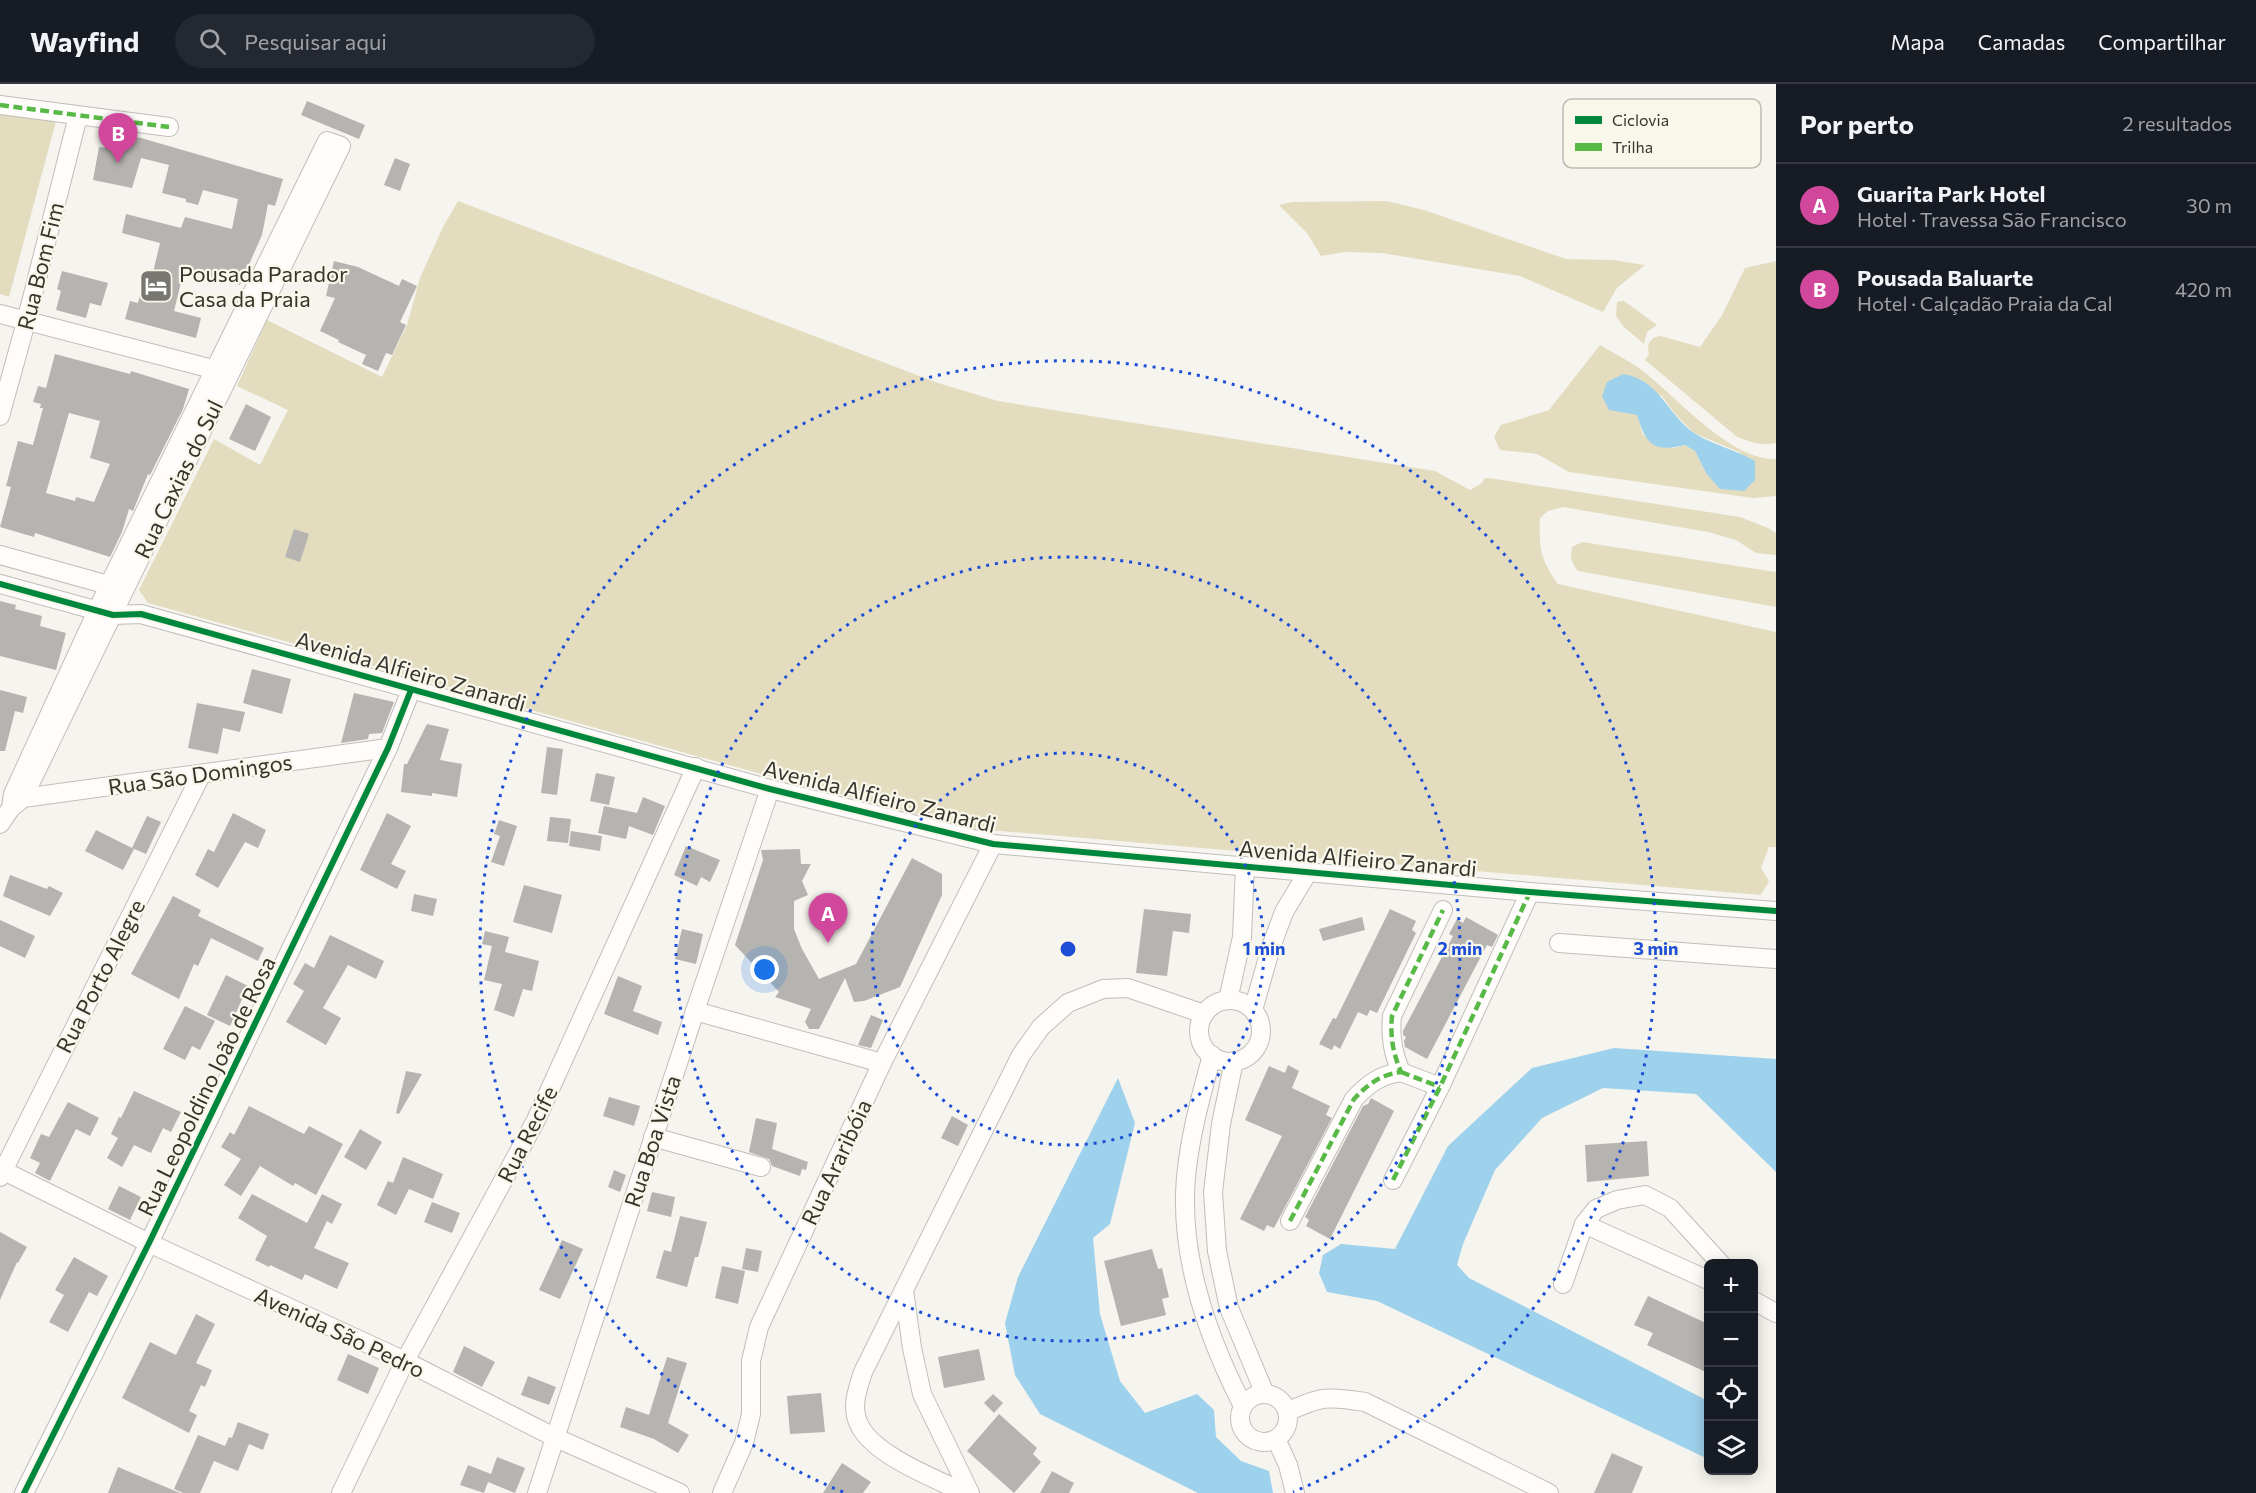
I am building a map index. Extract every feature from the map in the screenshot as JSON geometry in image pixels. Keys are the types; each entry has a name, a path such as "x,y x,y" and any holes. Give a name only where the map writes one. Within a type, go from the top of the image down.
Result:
{"street":[{"path":"0,105 169,127"},
{"name":"Rua Bom Fim","path":"0,416 78,116"},
{"name":"Rua Caxias do Sul","path":"0,824 15,800 334,143"},
{"path":"0,315 222,371"},
{"path":"0,555 117,587 141,614"},
{"name":"Avenida Alfieiro Zanardi","path":"0,584 106,613 141,614 770,789 993,844 1530,892 1776,911"},
{"name":"Rua Leopoldino João de Rosa","path":"24,1493 150,1243 388,748 411,690"},
{"name":"Rua São Domingos","path":"15,800 388,748"},
{"name":"Rua Recife","path":"341,1493 405,1361 536,1120 696,767"},
{"name":"Rua Porto Alegre","path":"1,1172 201,775"},
{"name":"Rua Boa Vista","path":"537,1493 770,789"},
{"name":"Rua Araribóia","path":"722,1493 744,1443 751,1414 752,1361 759,1327 882,1063 993,844"},
{"path":"1228,1000 1242,937 1245,866"},
{"path":"1253,1010 1271,947 1284,912 1308,872"},
{"path":"1393,1180 1440,1087 1530,892"},
{"path":"1401,1072 1393,1052 1390,1034 1392,1016 1443,910"},
{"path":"1558,943 1776,959"},
{"path":"964,1493 885,1453 868,1440 857,1421 855,1396 864,1372 1021,1055 1041,1027 1068,1003 1103,989 1128,988 1204,1014"},
{"path":"1228,1000 1246,1004 1253,1010 1261,1027 1257,1046 1244,1059 1234,1061 1212,1056 1201,1041 1199,1032 1204,1014 1210,1007 1228,1000"},
{"path":"695,1011 882,1063"},
{"path":"1212,1056 1192,1129 1186,1178 1185,1225 1194,1276 1208,1327 1243,1406"},
{"path":"1234,1061 1221,1125 1213,1192 1217,1251 1229,1308 1265,1394"},
{"path":"1290,1221 1354,1099 1364,1088 1383,1075 1401,1072 1440,1087"},
{"path":"653,1137 761,1167"},
{"name":"Avenida São Pedro","path":"1,1172 405,1361 554,1437 680,1493"},
{"path":"1563,1284 1584,1224 1596,1209 1617,1200 1645,1195 1670,1208 1717,1259"},
{"path":"1584,1224 1704,1279"},
{"path":"904,1290 912,1348 922,1394 970,1493"},
{"path":"1758,1303 1776,1313"},
{"path":"1265,1394 1279,1400 1287,1412 1286,1428 1276,1439 1261,1442 1247,1435 1240,1421 1243,1406 1253,1397 1265,1394"},
{"path":"1287,1412 1309,1401 1333,1396 1365,1402 1549,1493"},
{"path":"1276,1439 1288,1465 1295,1493"}],"shaded area":[{"path":"0,113 56,121 9,297 0,294"},
{"path":"458,201 938,383 998,401 1435,471 1470,490 1482,483 1485,478 1489,478 1740,517 1768,528 1776,533 1776,555 1756,553 1736,540 1708,532 1563,507 1548,511 1540,518 1542,553 1547,567 1558,584 1776,632 1776,847 1769,847 1761,868 1769,881 1761,895 976,829 779,779 148,603 139,590 214,439 260,465 288,410 237,386 267,320 382,377 407,325 420,278 443,227"},
{"path":"1386,201 1424,210 1566,259 1613,260 1645,265 1617,288 1603,312 1520,276 1382,253 1344,252 1321,256 1307,233 1279,205 1292,202"},
{"path":"1776,261 1776,443 1761,444 1736,436 1645,360 1649,354 1650,342 1661,336 1700,347 1722,315 1745,268"},
{"path":"1624,301 1657,325 1647,332 1644,344 1624,327 1616,316 1617,302"},
{"path":"1600,345 1636,366 1721,437 1758,457 1776,459 1776,496 1753,498 1569,472 1537,454 1500,450 1494,437 1501,425 1549,410","holes":["1661,395 1694,433 1741,453 1706,473 1695,451 1685,445 1674,448 1643,435 1637,415"]},
{"path":"1582,542 1776,572 1776,607 1578,571 1572,563 1571,551 1572,547"}],"water":[{"path":"1623,374 1635,377 1654,390 1694,433 1755,461 1755,480 1744,491 1720,489 1706,473 1695,451 1685,445 1658,447 1652,444 1644,433 1637,415 1609,410 1602,396 1607,382"},
{"path":"1614,1048 1776,1059 1776,1172 1696,1094 1603,1088 1542,1118 1495,1170 1463,1244 1457,1265 1469,1278 1704,1399 1704,1457 1377,1301 1327,1292 1319,1273 1323,1255 1341,1244 1395,1249 1448,1146 1532,1068"},
{"path":"1118,1078 1135,1123 1110,1224 1093,1238 1100,1314 1120,1381 1145,1413 1197,1394 1214,1410 1216,1437 1241,1461 1269,1471 1273,1493 1198,1493 1040,1414 1015,1375 1005,1323 1018,1277"}],"building":[{"path":"307,101 365,125 359,139 301,115"},
{"path":"108,133 141,138 283,179 275,206 268,204 262,235 240,285 184,270 174,311 201,318 196,338 125,319 130,301 138,303 142,288 150,285 160,243 122,233 126,214 181,228 185,217 232,229 238,199 203,190 198,205 186,202 186,199 162,193 169,165 141,158 132,188 93,180 99,147 105,148"},
{"path":"395,158 410,164 400,191 384,185"},
{"path":"334,261 358,267 399,286 402,279 417,286 400,322 406,325 392,355 386,353 378,371 362,364 366,355 320,331 335,298 326,296"},
{"path":"62,271 108,283 101,306 90,303 86,318 56,310 61,291 57,289"},
{"path":"55,354 130,374 131,371 189,389 183,409 150,475 148,474 133,511 129,509 122,532 110,557 35,533 34,537 0,527 11,487 6,486 18,441 33,445 43,408 40,408 41,404 33,402 38,386 46,388","holes":["69,413 100,421 90,458 110,464 94,502 76,497 75,501 46,493"]},
{"path":"246,404 271,417 255,451 229,439"},
{"path":"294,529 309,534 300,562 285,557"},
{"path":"0,601 16,605 15,609 42,616 40,626 66,633 56,670 0,656"},
{"path":"252,669 291,679 282,714 243,703"},
{"path":"0,690 27,697 23,713 15,711 5,751 0,751"},
{"path":"354,693 394,702 382,733 369,734 368,739 341,743"},
{"path":"197,703 245,712 240,732 223,728 218,754 188,748"},
{"path":"427,724 449,729 440,760 462,764 457,797 401,792 404,764 407,764"},
{"path":"547,747 563,749 557,795 541,793"},
{"path":"596,773 615,777 609,805 590,801"},
{"path":"643,797 665,806 653,835 629,826 626,839 598,833 604,806 637,813"},
{"path":"233,813 266,830 258,848 245,842 218,888 195,875 208,849 214,852"},
{"path":"387,813 411,826 391,864 406,871 397,889 360,870"},
{"path":"147,816 161,822 146,854 132,848"},
{"path":"550,817 571,819 568,843 547,841"},
{"path":"499,820 517,826 504,866 491,862 500,836 494,834"},
{"path":"96,830 134,849 123,870 85,851"},
{"path":"571,831 602,836 600,851 569,846"},
{"path":"686,846 720,860 710,882 701,877 697,886 674,875"},
{"path":"800,849 801,864 811,864 802,881 808,895 794,901 794,929 819,979 856,964 912,858 942,874 942,895 900,987 864,1001 854,1002 845,978 819,1029 809,1029 805,1022 811,1009 775,997 779,992 735,945 763,860 761,850"},
{"path":"10,875 47,889 49,886 63,893 50,916 3,896"},
{"path":"524,885 562,895 552,933 513,922"},
{"path":"414,894 437,899 433,916 411,911"},
{"path":"173,896 201,910 198,916 264,948 258,961 211,938 198,966 194,964 179,999 131,974"},
{"path":"1144,909 1191,914 1189,933 1173,931 1167,976 1136,973"},
{"path":"1390,909 1416,921 1412,930 1416,933 1377,1013 1370,1010 1367,1016 1358,1012 1340,1049 1334,1045 1332,1050 1319,1044 1333,1018 1336,1019"},
{"path":"1362,917 1365,930 1323,941 1319,929"},
{"path":"1466,917 1498,935 1492,947 1487,945 1427,1059 1405,1047 1406,1037 1403,1031 1453,936 1449,934 1457,919 1463,923"},
{"path":"0,920 35,936 25,958 0,946"},
{"path":"682,929 703,934 696,964 675,959"},
{"path":"485,931 509,937 505,952 539,961 532,991 523,989 514,1017 494,1010 502,984 484,980 492,946 482,944"},
{"path":"330,935 384,961 376,979 348,965 323,1008 341,1018 326,1045 286,1022 304,991 293,984 305,963 314,968"},
{"path":"226,975 248,986 230,1026 207,1015"},
{"path":"618,976 642,986 633,1011 662,1022 658,1035 604,1014"},
{"path":"185,1006 215,1021 200,1050 192,1046 185,1060 163,1049"},
{"path":"871,1015 883,1020 871,1048 858,1045"},
{"path":"1288,1065 1299,1071 1292,1088 1330,1106 1326,1115 1332,1118 1274,1228 1267,1225 1264,1231 1240,1219 1282,1136 1245,1120 1269,1066 1285,1073"},
{"path":"406,1071 422,1074 399,1114 396,1113"},
{"path":"134,1091 181,1112 171,1132 163,1128 151,1153 134,1145 122,1167 107,1158 118,1138 111,1134"},
{"path":"609,1097 640,1106 634,1126 603,1116"},
{"path":"1371,1098 1394,1111 1330,1239 1306,1226 1309,1220 1305,1217 1363,1106 1368,1104"},
{"path":"68,1102 99,1118 90,1136 76,1129 50,1181 35,1173 40,1163 30,1158 41,1134 49,1137"},
{"path":"249,1106 304,1134 309,1126 343,1144 316,1195 295,1183 293,1186 260,1166 241,1196 224,1185 241,1159 221,1147 230,1132 234,1135"},
{"path":"952,1116 968,1125 958,1146 941,1138"},
{"path":"756,1118 777,1123 772,1149 808,1162 806,1170 802,1169 800,1176 772,1166 769,1159 749,1152"},
{"path":"360,1129 382,1142 366,1170 344,1157"},
{"path":"1647,1141 1649,1176 1587,1182 1585,1145"},
{"path":"403,1157 443,1174 433,1199 409,1189 396,1215 377,1205 388,1181 393,1183"},
{"path":"614,1170 626,1175 620,1192 608,1187"},
{"path":"119,1186 141,1197 130,1220 108,1209"},
{"path":"652,1192 675,1197 671,1217 647,1211"},
{"path":"252,1194 307,1223 322,1194 342,1204 332,1224 327,1221 314,1248 349,1263 337,1289 305,1274 302,1280 255,1260 267,1236 238,1218"},
{"path":"432,1202 460,1213 452,1233 424,1222"},
{"path":"680,1216 707,1222 687,1287 656,1278 664,1250 671,1252"},
{"path":"0,1232 27,1247 17,1262 0,1300"},
{"path":"562,1240 583,1249 560,1299 539,1290"},
{"path":"746,1248 762,1251 758,1272 742,1269"},
{"path":"1152,1249 1158,1269 1162,1268 1169,1297 1162,1299 1166,1315 1121,1326 1104,1261"},
{"path":"74,1257 108,1276 97,1296 89,1292 68,1332 49,1322 64,1295 55,1290"},
{"path":"722,1266 745,1271 738,1304 715,1298"},
{"path":"1648,1296 1704,1322 1704,1371 1647,1345 1653,1333 1634,1325"},
{"path":"196,1314 215,1324 196,1363 212,1370 205,1387 201,1385 189,1411 197,1415 189,1433 122,1398 150,1342 176,1355"},
{"path":"464,1346 495,1362 482,1387 453,1372"},
{"path":"979,1349 985,1380 944,1388 938,1357"},
{"path":"348,1354 379,1368 368,1394 337,1380"},
{"path":"667,1357 687,1363 668,1423 689,1435 678,1453 654,1439 620,1427 626,1407 649,1415"},
{"path":"528,1376 556,1387 549,1405 521,1395"},
{"path":"821,1393 825,1432 790,1434 787,1396"},
{"path":"993,1394 1003,1403 994,1413 984,1403"},
{"path":"999,1414 1037,1448 1033,1454 1041,1462 1014,1493 967,1451"},
{"path":"238,1422 269,1434 263,1450 249,1444 238,1471 214,1461 200,1493 183,1493 174,1489 198,1435 225,1446 229,1437 232,1438"},
{"path":"1612,1453 1643,1467 1632,1493 1594,1493"},
{"path":"497,1457 525,1468 515,1493 488,1482 484,1493 460,1485 468,1465 491,1474"},
{"path":"842,1463 871,1482 863,1493 823,1493"},
{"path":"118,1467 180,1493 108,1493"},
{"path":"1052,1471 1074,1483 1069,1493 1040,1493"}],"marked path":[{"path":"0,105 169,127"},
{"path":"1393,1180 1440,1087 1530,892"},
{"path":"1290,1221 1354,1099 1375,1081 1401,1072 1393,1045 1392,1016 1443,910"},
{"path":"1401,1072 1440,1087"}],"cycle path":[{"path":"0,584 113,615 141,614 770,789 993,844 1530,892 1776,911"},
{"path":"24,1493 149,1243 388,748 411,690"}],"place":[{"name":"Pousada Baluarte","path":"118,163"},
{"name":"Pousada Parador Casa da Praia","path":"156,286"},
{"name":"Guarita Park Hotel","path":"828,943"}]}
